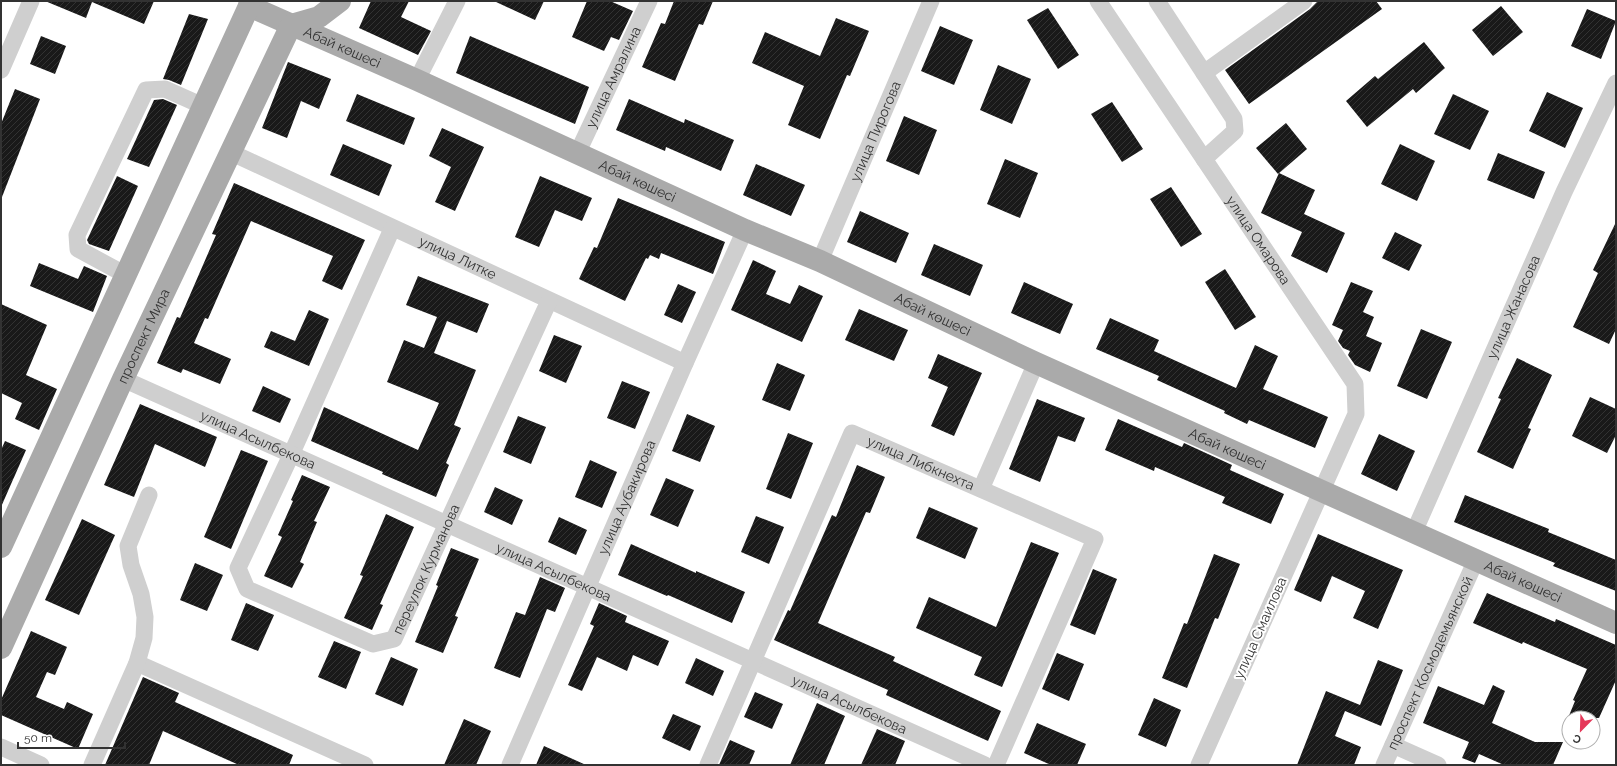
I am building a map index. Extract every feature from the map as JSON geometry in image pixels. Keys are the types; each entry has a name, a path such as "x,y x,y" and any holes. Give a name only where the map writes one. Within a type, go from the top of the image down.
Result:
{"main road":[{"path":"291,25 318,17 340,1"},
{"path":"1,547 203,106 248,3"},
{"name":"Абай көшесі","path":"248,3 291,25 417,80 745,230 820,261 1036,363 1616,623"},
{"name":"проспект Мира","path":"1,648 123,379 291,25"}],"street":[{"path":"1,70 31,1"},
{"path":"417,80 457,1"},
{"name":"улица Амралина","path":"577,154 649,1"},
{"name":"улица Пирогова","path":"820,261 931,1"},
{"name":"улица Омарова","path":"1098,1 1355,384 1356,414 1322,491"},
{"path":"1204,73 1304,1"},
{"path":"1160,2 1234,119 1235,131 1204,159"},
{"name":"улица Жанасова","path":"1414,532 1564,192 1616,83"},
{"path":"126,275 78,249 77,235 146,90 165,89 203,106"},
{"name":"улица Литке","path":"230,152 392,229 685,363"},
{"name":"переулок Курманова","path":"392,229 291,455 238,568 247,589 373,644 394,639 549,301"},
{"name":"улица Аубакирова","path":"510,765 685,363 745,230"},
{"path":"981,489 1036,363"},
{"name":"улица Асылбекова","path":"123,379 754,660 985,765"},
{"name":"улица Либкнехта","path":"708,765 852,433 1095,539 996,765"},
{"name":"улица Смаилова","path":"1199,765 1322,491"},
{"path":"92,765 138,663 144,638 145,617 141,594 128,546 149,495"},
{"name":"проспект Космодемьянской","path":"1384,765 1476,560"},
{"path":"138,663 365,765"},
{"path":"1393,745 1438,765"},
{"path":"1,747 41,765"}],"building":[{"path":"45,1 154,1 144,24 92,2 86,18"},
{"path":"371,1 409,1 401,17 431,31 418,55 359,28"},
{"path":"494,1 544,1 535,20"},
{"path":"587,1 610,1 633,11 619,40 611,37 604,51 572,37"},
{"path":"674,1 713,1 703,25 699,24 675,81 642,67 661,23 665,24"},
{"path":"1318,1 1376,1 1382,9 1249,104 1225,70 1310,9"},
{"path":"1501,6 1523,32 1493,56 1472,30"},
{"path":"1048,8 1079,55 1058,69 1027,20"},
{"path":"1587,9 1616,21 1601,59 1571,46"},
{"path":"189,14 208,19 181,85 163,79"},
{"path":"836,18 869,31 850,76 847,75 820,139 788,125 804,86 752,63 765,32 820,56"},
{"path":"940,26 973,40 954,85 921,71"},
{"path":"41,36 66,46 55,74 30,64"},
{"path":"470,36 589,87 575,124 456,73"},
{"path":"1424,42 1445,68 1416,93 1413,89 1367,127 1346,101 1375,76 1378,79"},
{"path":"288,62 331,79 319,109 301,101 287,138 262,128"},
{"path":"998,65 1031,79 1012,124 980,110"},
{"path":"15,89 40,99 2,197 1,124"},
{"path":"1547,92 1583,108 1565,148 1529,131"},
{"path":"357,94 415,118 404,145 346,121"},
{"path":"1453,94 1489,111 1470,150 1434,134"},
{"path":"163,99 177,105 149,167 127,159 154,100"},
{"path":"629,99 684,123 685,119 734,140 721,171 666,147 665,151 616,130"},
{"path":"1112,102 1143,149 1122,162 1091,114"},
{"path":"904,116 937,130 919,175 886,161"},
{"path":"1286,123 1307,149 1278,174 1256,148"},
{"path":"442,128 484,147 455,211 435,202 451,167 429,156"},
{"path":"343,144 392,165 379,196 330,175"},
{"path":"1400,144 1435,161 1417,201 1381,184"},
{"path":"1498,153 1545,172 1534,199 1487,180"},
{"path":"1005,159 1038,173 1020,218 987,204"},
{"path":"756,164 805,185 791,216 743,195"},
{"path":"1279,173 1315,190 1304,214 1345,233 1327,273 1291,256 1302,232 1261,213"},
{"path":"117,176 138,186 109,251 89,244 87,240"},
{"path":"540,176 592,198 582,221 555,210 539,247 515,237"},
{"path":"234,183 365,240 342,290 322,281 333,256 251,221 208,319 205,318 194,343 231,359 220,384 183,369 181,373 157,363 177,317 180,318 216,235 212,234"},
{"path":"1171,187 1202,234 1181,247 1150,199"},
{"path":"618,198 725,242 713,274 661,253 659,259 650,255 648,259 646,258 625,301 579,279 594,247 597,248"},
{"path":"860,211 909,233 896,263 847,242"},
{"path":"1616,222 1616,329 1609,344 1573,327 1598,273 1593,270"},
{"path":"1395,232 1422,245 1409,271 1382,258"},
{"path":"934,244 983,265 970,296 921,275"},
{"path":"753,260 776,271 766,294 790,304 799,285 823,296 802,342 731,310"},
{"path":"39,263 78,279 84,266 107,276 93,312 30,286"},
{"path":"1225,269 1256,317 1235,330 1205,282"},
{"path":"418,276 489,304 477,333 447,321 434,353 476,370 454,425 461,428 446,463 449,465 436,497 311,441 324,407 418,450 439,403 387,382 404,340 424,348 437,317 406,305"},
{"path":"1024,282 1073,304 1060,334 1011,313"},
{"path":"1351,282 1373,291 1363,312 1374,317 1366,336 1382,343 1370,372 1355,365 1348,355 1350,351 1343,348 1338,341 1343,330 1332,325"},
{"path":"678,284 696,292 682,323 664,315"},
{"path":"1,304 47,325 26,375 57,389 39,430 15,419 22,403 1,393"},
{"path":"859,309 908,330 894,361 845,340"},
{"path":"309,310 329,319 309,366 264,347 271,331 295,341"},
{"path":"1110,318 1159,340 1154,351 1236,388 1255,345 1278,356 1263,389 1328,417 1315,448 1249,420 1247,424 1224,413 1225,411 1157,380 1159,376 1096,349"},
{"path":"1421,329 1452,342 1427,399 1397,386"},
{"path":"554,335 582,346 566,383 539,371"},
{"path":"938,354 982,373 954,436 931,426 948,387 928,378"},
{"path":"1517,358 1552,375 1528,428 1531,429 1513,469 1477,452 1501,399 1498,398"},
{"path":"777,363 805,375 790,411 762,400"},
{"path":"622,381 650,392 635,429 607,418"},
{"path":"263,386 291,399 280,423 252,411"},
{"path":"1590,397 1616,409 1616,435 1607,453 1572,436"},
{"path":"1037,399 1085,418 1075,442 1058,436 1040,482 1009,469"},
{"path":"140,404 217,437 205,467 155,444 134,497 104,485"},
{"path":"687,414 715,426 700,462 672,451"},
{"path":"518,416 546,427 531,464 503,452"},
{"path":"1118,419 1182,447 1184,443 1232,465 1230,470 1284,494 1271,524 1222,503 1225,497 1155,467 1154,471 1105,450"},
{"path":"788,433 813,443 791,499 766,489"},
{"path":"1379,434 1415,451 1397,491 1361,474"},
{"path":"5,441 26,450 1,507 1,450"},
{"path":"241,450 268,461 231,549 204,537"},
{"path":"590,460 617,472 602,508 575,497"},
{"path":"857,465 885,477 870,513 866,512 818,623 895,657 893,661 1001,711 988,741 886,695 888,690 774,640 788,610 790,611 832,515 836,517"},
{"path":"302,475 330,487 314,521 317,522 300,562 304,564 292,588 264,576 282,537 278,535 293,501 291,500"},
{"path":"666,478 694,490 678,527 650,515"},
{"path":"495,487 523,500 512,525 484,512"},
{"path":"1465,495 1549,529 1548,532 1616,560 1616,591 1553,566 1555,563 1454,522"},
{"path":"929,507 978,528 965,559 916,538"},
{"path":"386,514 414,527 380,604 383,605 372,630 344,618 363,576 360,575"},
{"path":"756,516 784,527 769,564 741,552"},
{"path":"559,517 587,530 576,555 548,542"},
{"path":"82,519 115,535 79,615 45,600"},
{"path":"1318,534 1403,570 1378,629 1353,618 1365,591 1332,576 1321,602 1294,590"},
{"path":"1031,542 1059,553 1002,687 974,675 982,657 916,628 929,597 996,627"},
{"path":"631,544 696,573 696,571 745,592 732,623 618,575"},
{"path":"451,548 479,559 455,616 458,617 443,653 415,642 438,586 436,585"},
{"path":"1214,554 1240,564 1218,619 1215,618 1187,688 1162,678 1184,623 1187,624"},
{"path":"195,563 223,575 207,611 180,600"},
{"path":"1093,569 1117,579 1095,635 1070,625"},
{"path":"540,577 565,588 555,612 547,609 520,678 494,668 516,612 525,615"},
{"path":"1487,593 1555,622 1556,619 1616,645 1616,680 1601,714 1601,710 1571,710 1575,701 1573,700 1587,669 1473,623"},
{"path":"246,603 274,615 258,651 231,640"},
{"path":"599,603 627,616 625,622 669,641 658,666 633,655 627,671 597,657 582,691 568,685 594,626 590,624"},
{"path":"31,631 67,647 55,675 47,672 36,697 64,709 67,702 93,714 78,749 1,715 1,700"},
{"path":"334,641 361,652 346,689 318,677"},
{"path":"1057,653 1084,664 1069,701 1042,689"},
{"path":"391,657 418,669 403,706 375,694"},
{"path":"696,658 724,671 713,696 685,683"},
{"path":"1378,660 1403,670 1381,726 1345,711 1335,736 1361,747 1354,765 1297,765 1326,691 1360,705"},
{"path":"143,677 179,693 175,702 293,755 289,765 239,765 163,731 149,765 105,765"},
{"path":"1493,685 1505,691 1492,723 1535,742 1561,742 1561,747 1553,765 1504,765 1479,754 1475,763 1462,758 1469,742 1423,723 1438,686 1484,705"},
{"path":"755,692 783,704 772,729 744,717"},
{"path":"1154,698 1181,710 1166,747 1138,735"},
{"path":"817,703 845,716 824,765 790,765"},
{"path":"673,714 701,726 690,751 662,738"},
{"path":"464,719 491,731 476,765 444,765"},
{"path":"1037,723 1086,744 1077,765 1051,765 1024,753"},
{"path":"877,729 905,741 895,765 861,765"},
{"path":"730,740 755,751 749,765 719,765"},
{"path":"544,746 586,765 536,765"}]}
